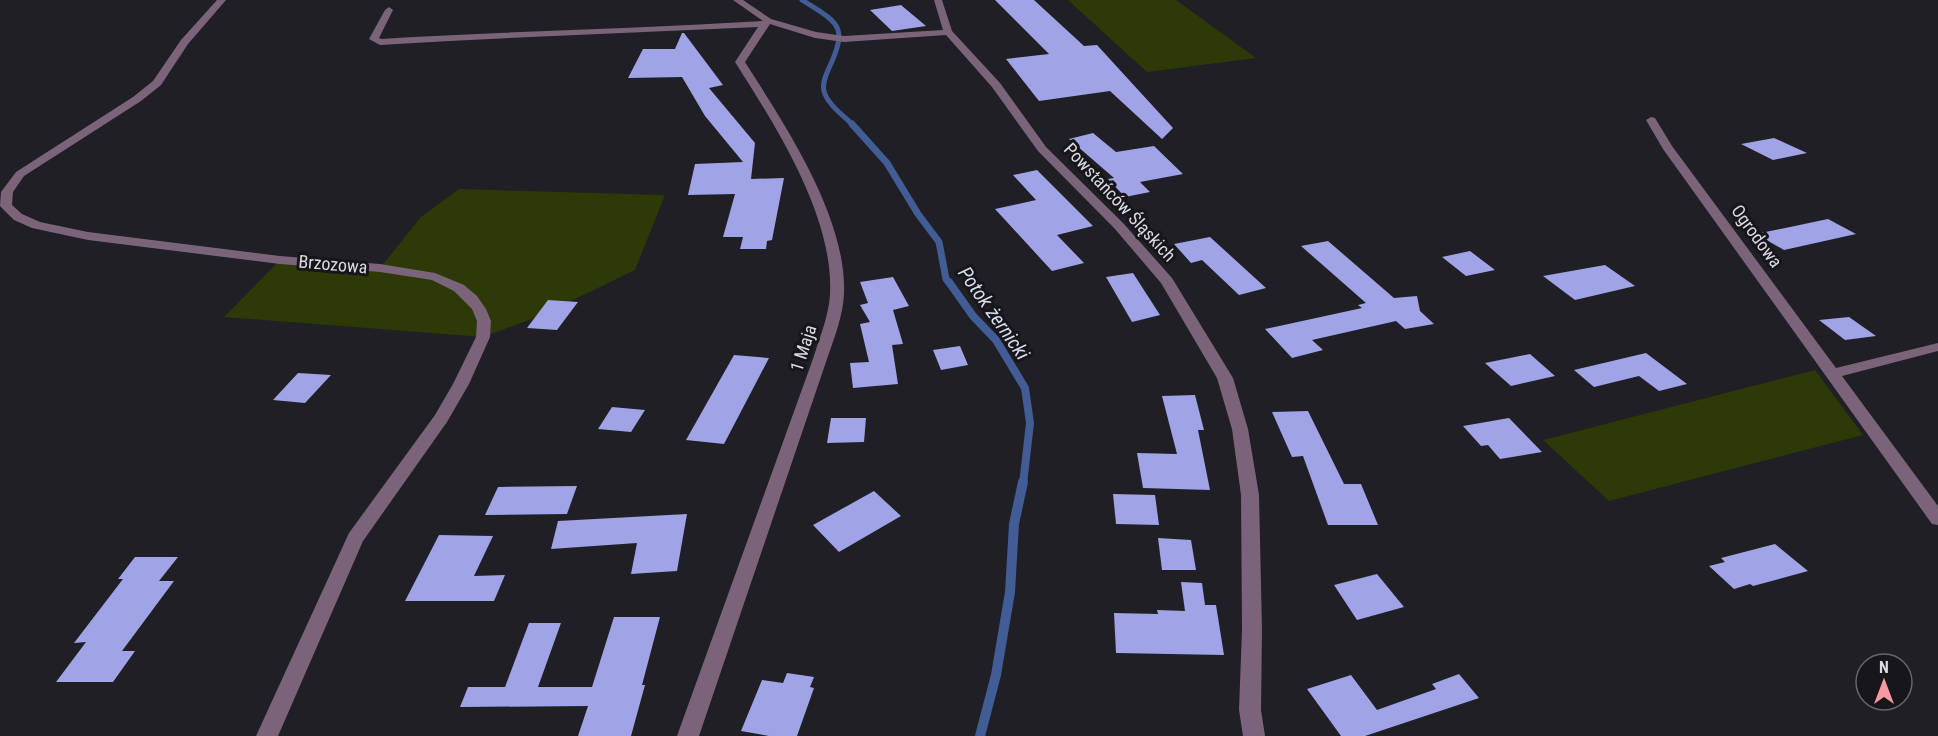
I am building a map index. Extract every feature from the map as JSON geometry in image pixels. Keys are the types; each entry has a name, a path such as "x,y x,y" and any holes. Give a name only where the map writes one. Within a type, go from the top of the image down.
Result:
{"street":[{"name":"Brzozowa","path":"222,0 184,42 157,83 20,174 7,192 6,206 18,217 36,225 88,236 280,260 380,268 435,277 459,288 472,299 484,321 483,337 441,418 355,538 267,736"},
{"path":"737,0 766,23"},
{"name":"Powstańców Śląskich","path":"938,0 948,32 996,85 1042,149 1119,226 1167,281 1225,378 1240,429 1250,495 1252,619 1250,710 1254,736"},
{"path":"389,9 374,39 380,42 524,33 573,33 766,23 844,39 948,32"},
{"name":"1 Maja","path":"688,736 821,356 833,318 837,286 831,248 814,193 770,109 740,62 766,23"},
{"name":"Ogrodowa","path":"1651,120 1667,147 1938,519"},
{"path":"1833,374 1938,347"}],"green space":[{"path":"1068,0 1176,0 1256,58 1147,72"},
{"path":"459,189 665,195 635,270 540,316 483,337 224,317 280,260 380,268 421,217"},
{"path":"1815,370 1863,435 1609,501 1543,440"}],"building":[{"path":"995,0 1034,0 1084,46 1097,45 1173,128 1162,139 1110,91 1039,101 1006,59 1049,54"},
{"path":"901,5 926,26 892,31 870,10"},
{"path":"682,33 723,85 709,88 755,143 751,179 784,178 772,240 767,241 766,249 740,249 743,237 723,237 735,194 688,195 695,164 743,162 705,116 682,77 628,78 643,49 675,49"},
{"path":"1093,133 1116,152 1154,146 1183,174 1140,182 1150,192 1125,197 1108,179 1114,178 1069,139"},
{"path":"1774,138 1807,153 1773,160 1741,144"},
{"path":"1037,170 1093,226 1057,235 1084,263 1052,271 995,209 1036,200 1013,175"},
{"path":"1828,219 1856,234 1784,250 1756,234"},
{"path":"1210,237 1266,288 1239,295 1202,260 1191,263 1174,244"},
{"path":"1328,241 1394,298 1417,296 1420,311 1434,324 1405,329 1396,321 1312,340 1323,350 1292,358 1265,329 1362,308 1358,305 1366,303 1301,246"},
{"path":"1470,251 1495,270 1466,276 1442,257"},
{"path":"1605,265 1635,286 1575,300 1543,276"},
{"path":"1133,273 1160,315 1132,322 1106,277"},
{"path":"893,277 909,306 893,310 903,344 892,345 898,384 853,388 850,363 869,362 860,324 870,322 860,305 868,303 860,282"},
{"path":"548,300 578,302 557,330 527,328"},
{"path":"1849,317 1876,336 1845,340 1819,320"},
{"path":"960,346 968,365 941,370 933,350"},
{"path":"1646,353 1687,384 1659,391 1639,376 1594,387 1574,370"},
{"path":"1530,354 1555,376 1511,386 1485,363"},
{"path":"734,355 769,358 724,444 686,440"},
{"path":"298,373 331,375 305,403 273,400"},
{"path":"1195,395 1204,430 1198,430 1210,490 1143,488 1137,453 1177,454 1162,396"},
{"path":"612,407 645,410 631,432 598,429"},
{"path":"1308,411 1344,484 1361,484 1378,525 1328,525 1303,456 1292,457 1272,412"},
{"path":"831,418 866,418 864,442 827,443"},
{"path":"1509,418 1542,452 1500,459 1488,445 1481,446 1463,426"},
{"path":"577,486 567,514 485,515 498,487"},
{"path":"874,491 901,516 839,552 813,525"},
{"path":"1113,494 1155,495 1159,525 1116,524"},
{"path":"687,514 677,571 631,574 637,543 551,549 558,521"},
{"path":"439,535 493,536 474,576 505,575 494,601 405,601"},
{"path":"1158,538 1191,540 1196,570 1162,570"},
{"path":"1775,544 1808,571 1734,589 1709,566 1725,562 1721,558"},
{"path":"135,557 178,557 159,581 174,581 122,651 135,651 113,682 56,682 86,642 74,643 123,579 118,579"},
{"path":"1377,574 1404,607 1357,620 1334,585"},
{"path":"1181,582 1202,583 1205,605 1216,605 1224,655 1116,653 1114,613 1158,614 1157,610 1185,611"},
{"path":"614,617 660,617 631,736 578,736 588,706 460,707 468,687 505,687 529,623 561,623 538,687 592,687"},
{"path":"787,673 814,677 810,687 814,688 797,736 769,736 741,731 762,680 783,683"},
{"path":"1459,674 1479,698 1365,736 1341,736 1307,689 1351,675 1377,710 1436,689 1432,684"}],"waterway":[{"name":"Potok żernicki","path":"802,0 832,20 836,26 839,34 838,42 825,79 824,91 832,105 853,125"},
{"name":"Potok żernicki","path":"853,125 887,163 918,214 939,242 946,279 950,284"},
{"name":"Potok żernicki","path":"949,282 973,316 996,340 1025,388 1030,423 1023,484"},
{"name":"Potok żernicki","path":"980,736 996,675 1010,592 1014,524 1023,482"}]}
